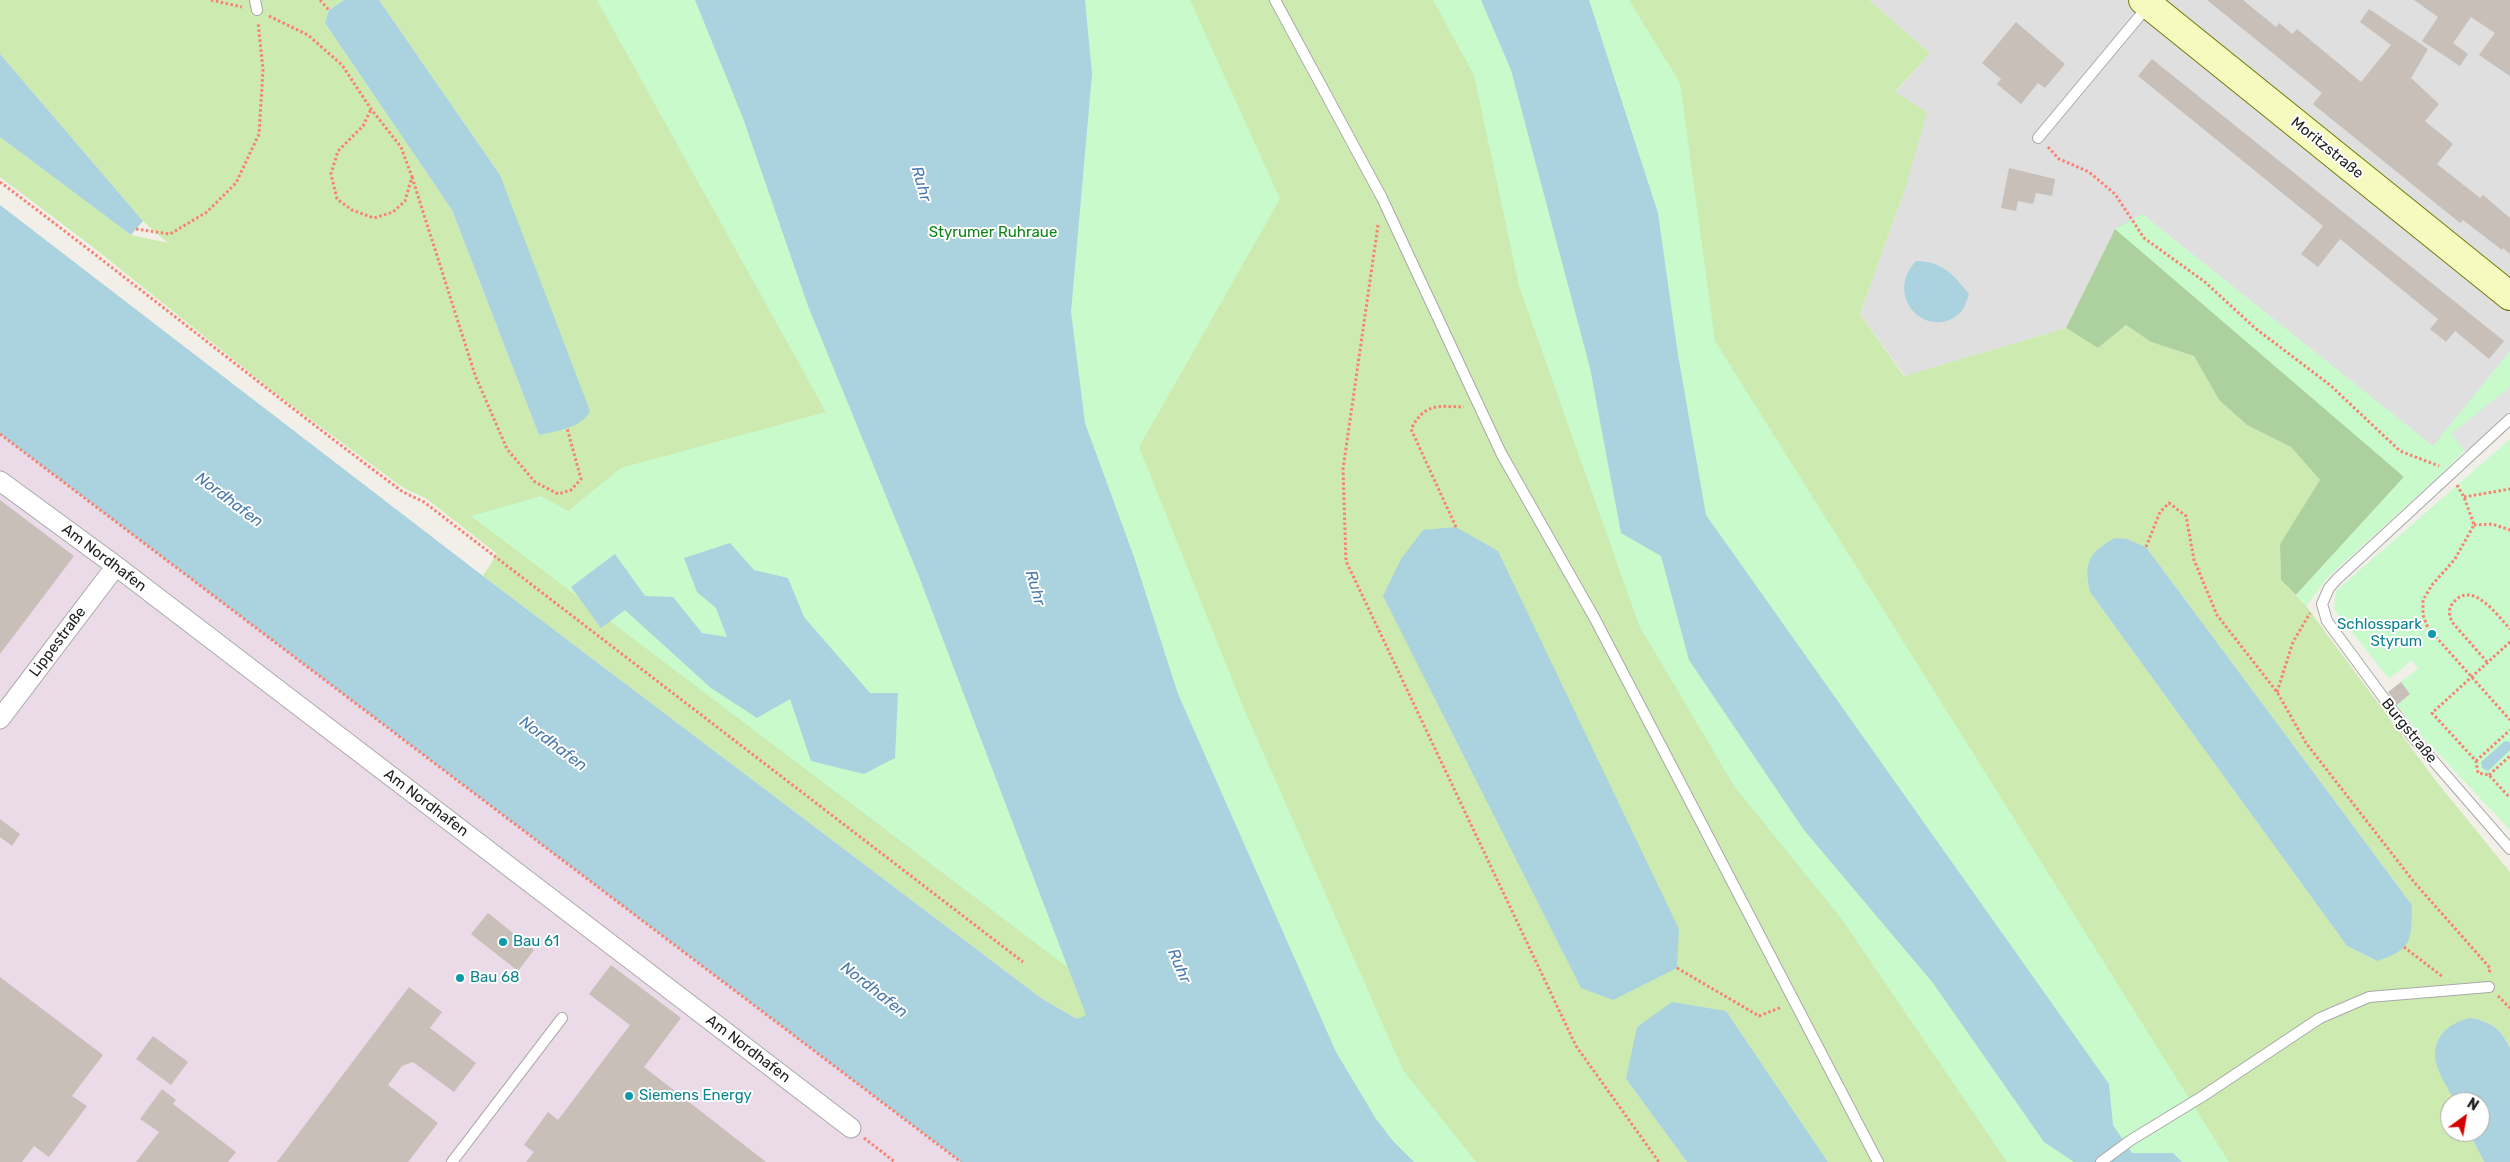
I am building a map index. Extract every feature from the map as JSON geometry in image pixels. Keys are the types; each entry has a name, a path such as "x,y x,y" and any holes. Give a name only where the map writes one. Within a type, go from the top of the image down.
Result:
{"main road":[{"name":"Moritzstraße","path":"2146,2 2510,296"}],"street":[{"name":"Am Nordhafen","path":"0,481 116,566 851,1128"},
{"name":"Lippestraße","path":"0,719 116,566"}],"lane":[{"path":"1275,0 1382,198 1501,453 1595,619 1878,1162"},
{"path":"2038,138 2146,2"},
{"path":"2322,604 2329,588 2337,580 2510,419"},
{"name":"Burgstraße","path":"2322,604 2327,621 2411,735 2510,849"},
{"path":"2101,1162 2131,1140 2203,1096 2320,1018 2369,997 2488,987"},
{"path":"452,1162 562,1018"}],"path":[{"path":"211,0 256,5 308,35 342,65 370,109 401,147 475,375 507,449 535,482 558,494 571,490 581,479 567,428"},
{"path":"320,0 329,10"},
{"path":"136,229 170,234 207,212 236,183 259,134 263,70 256,5"},
{"path":"370,109 363,126 338,151 331,174 337,198 352,210 374,218 394,212 405,201 412,177"},
{"path":"2038,138 2059,159 2089,172 2108,188 2144,238 2205,282 2255,328 2330,385 2400,451 2437,465 2449,476 2464,497 2474,526 2455,559 2432,585 2423,600 2423,615 2428,628 2510,720"},
{"path":"0,182 93,252 273,395 403,492 424,502 1023,962"},
{"path":"1382,198 1343,469 1346,561 1576,1046 1659,1162"},
{"path":"1456,527 1411,429 1419,414 1438,406 1480,408"},
{"path":"0,434 961,1162"},
{"path":"2464,497 2510,490"},
{"path":"2146,547 2160,512 2170,503 2186,516 2194,560 2217,614 2277,692 2306,743 2414,882 2490,968 2488,987"},
{"path":"2474,526 2492,524 2510,530"},
{"path":"2488,662 2452,622 2449,614 2452,605 2467,594 2478,597 2510,629"},
{"path":"2277,692 2293,642 2310,614 2322,604"},
{"path":"2510,642 2432,713 2476,761 2478,773 2489,776 2510,798"},
{"path":"2476,761 2510,730"},
{"path":"2489,776 2510,756"},
{"path":"2404,947 2459,988"},
{"path":"1677,968 1759,1016 1795,1003"},
{"path":"851,1128 895,1162"}],"shaded area":[{"path":"1869,0 2510,0 2510,351 2433,447 2142,214 2115,229 2066,328 1905,376 1860,314 1905,189 1895,93 1930,53"},
{"path":"2510,387 2510,412 2468,454 2451,434"},
{"path":"0,434 961,1162 0,1162"}],"green space":[{"path":"0,0 344,0 329,10 325,23 452,210 539,435 500,175 379,0 695,0 1087,1015 1077,1019 1041,998 483,576 497,554 427,499 402,487 275,393 94,248 0,177 0,137 131,235 168,243 143,221 0,54"},
{"name":"Styrumer Ruhraue","path":"597,0 1190,0 1280,199 1139,447 1244,709 1403,1070 1476,1162 1217,1162 1091,985 471,516 541,496 568,511 621,468 826,412"},
{"path":"1122,0 1481,0 2051,1162 1828,1162 1726,1012 1626,1079 1687,1162 1414,1162 1127,418"},
{"path":"1433,0 1629,0 1680,83 1715,341 2229,1162 2007,1162 1841,918 1734,786 1639,625 1519,286 1474,75"},
{"path":"1610,0 1869,0 1930,53 1895,92 1927,112 1905,189 1860,314 1904,376 2066,328 2098,348 2126,325 2151,342 2194,356 2219,400 2247,425 2291,447 2321,481 2280,544 2281,580 2306,606 2436,781 2510,872 2510,1048 2503,1035 2490,1024 2470,1018 2436,1063 2450,1092 2440,1092 2440,1142 2474,1142 2484,1162 2182,1162 1759,528","holes":["2127,539 2146,547 2412,905 2376,961 2347,946 2090,592 2087,578"]},
{"path":"2142,214 2404,477 2296,595 2281,580 2280,544 2320,480 2291,447 2247,425 2219,400 2194,356 2151,342 2126,325 2098,348 2066,328 2115,229"},
{"path":"2142,214 2433,446 2510,351 2510,405 2437,478 2328,577 2306,606 2296,595 2404,477 2115,229"},
{"name":"Schlosspark Styrum","path":"2510,439 2510,830 2420,734 2397,705 2410,694 2400,682 2418,669 2412,660 2389,679 2334,609 2336,591"}],"water":[{"path":"344,0 379,0 500,175 590,411 586,417 575,425 539,435 452,210 325,23 329,10"},
{"path":"695,0 1085,0 1092,74 1071,312 1085,423 1134,557 1178,694 1336,1052 1376,1119 1393,1141 1414,1162 961,1162 0,434 0,205 483,576 1041,998 1077,1019 1086,1015 918,574 808,306 743,118"},
{"path":"1481,0 1589,0 1658,213 1678,355 1706,515 2109,1084 2113,1125 2132,1153 2173,1153 2182,1162 2074,1162 2044,1142 1933,983 1804,830 1689,660 1661,556 1621,533 1590,368 1511,70"},
{"path":"0,54 143,221 131,235 0,137"},
{"path":"1916,261 1933,263 1940,266 1958,281 1969,294 1961,312 1948,320 1936,322 1924,319 1914,312 1907,301 1904,289 1907,275"},
{"path":"1456,527 1498,551 1679,929 1677,968 1613,1000 1581,988 1383,596 1401,559 1423,530"},
{"path":"2115,538 2127,539 2146,547 2412,905 2410,935 2404,948 2389,957 2377,961 2347,946 2090,592 2087,573 2090,559 2099,548"},
{"path":"730,543 754,570 788,578 804,617 870,693 898,693 895,758 864,774 811,761 790,699 757,718 711,688 625,610 601,628 571,587 615,554 645,596 673,597 702,633 727,637 716,608 697,592 684,558"},
{"path":"2505,741 2510,742 2510,750 2488,771 2482,768 2481,762"},
{"path":"1672,1002 1726,1011 1828,1162 1687,1162 1626,1079 1637,1027"},
{"path":"2470,1018 2490,1024 2503,1035 2510,1048 2510,1162 2484,1162 2474,1142 2490,1142 2490,1092 2450,1092 2437,1068 2435,1054 2439,1039 2448,1028"}],"building":[{"path":"2207,0 2243,0 2276,27 2279,23 2292,34 2297,29 2361,82 2391,45 2360,22 2369,9 2428,49 2411,78 2439,104 2425,121 2453,144 2437,164 2480,198 2483,195 2510,218 2510,254 2463,220 2460,223 2313,104 2322,93"},
{"path":"2414,0 2510,0 2510,76 2479,55 2495,33 2471,17 2453,43 2468,54 2460,66 2422,41 2438,17"},
{"path":"2016,22 2065,64 2045,88 2038,83 2021,104 1997,84 2001,79 1982,63"},
{"path":"2152,59 2504,341 2489,359 2455,331 2446,342 2430,329 2438,319 2340,239 2318,267 2301,254 2323,226 2138,76"},
{"path":"2009,168 2055,179 2052,196 2036,193 2033,204 2018,201 2016,211 2001,208"},
{"path":"0,500 74,556 0,654"},
{"path":"2401,682 2410,694 2397,705 2388,692"},
{"path":"0,819 20,834 12,846 0,837"},
{"name":"Bau 61","path":"488,913 534,950 518,971 471,934"},
{"name":"Siemens Energy","path":"611,965 681,1018 644,1067 766,1162 526,1162 534,1152 524,1145 548,1112 558,1120 630,1025 589,994"},
{"path":"0,977 103,1055 72,1096 87,1106 49,1157 34,1146 22,1162 0,1162"},
{"path":"409,987 442,1012 430,1028 476,1063 454,1092 413,1062 402,1066 388,1085 438,1123 408,1162 277,1162"},
{"path":"153,1036 188,1062 171,1085 136,1059"},
{"path":"162,1089 176,1100 173,1104 236,1152 228,1162 136,1162 159,1132 140,1119"}],"place":[{"name":"Schlosspark Styrum","path":"2432,634"},
{"name":"Bau 61","path":"503,942"},
{"name":"Bau 68","path":"460,978"},
{"name":"Siemens Energy","path":"629,1096"}],"water label":[{"name":"Ruhr","path":"921,184"},
{"name":"Nordhafen","path":"229,500"},
{"name":"Ruhr","path":"1035,588"},
{"name":"Nordhafen","path":"553,744"},
{"name":"Ruhr","path":"1179,966"},
{"name":"Nordhafen","path":"874,990"}]}
